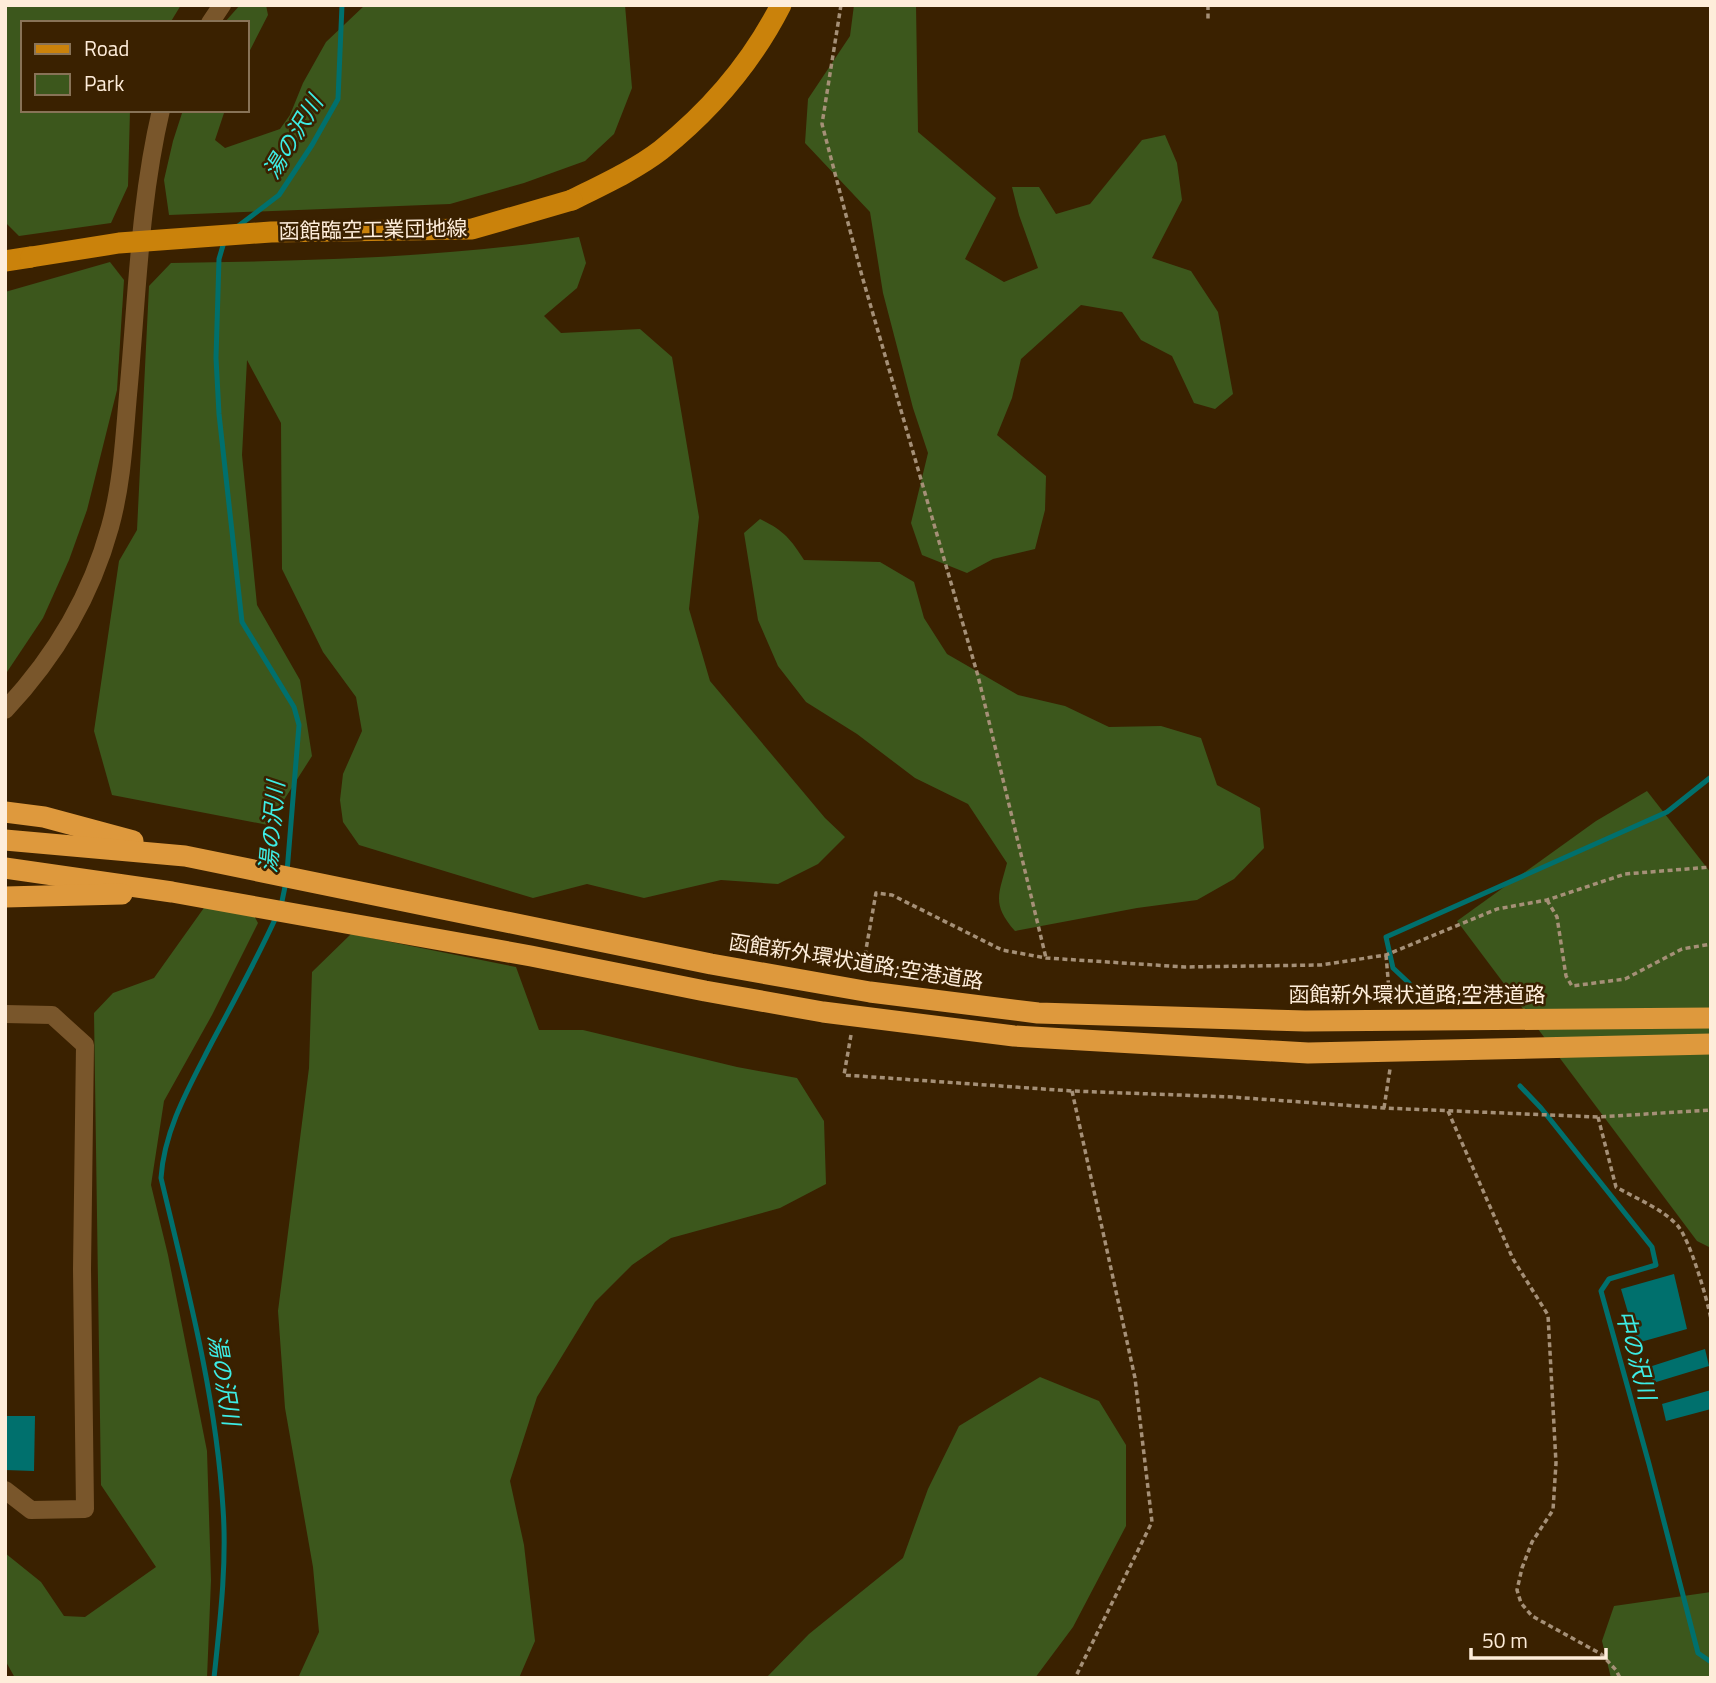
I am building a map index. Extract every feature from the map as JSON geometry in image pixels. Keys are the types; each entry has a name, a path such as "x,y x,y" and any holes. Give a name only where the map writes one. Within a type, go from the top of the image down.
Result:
{"highway":[{"path":"5,812 44,817 112,842"},
{"path":"5,840 112,842"},
{"name":"函館新外環状道路;空港道路","path":"112,842 711,964 870,992 1038,1013 1305,1021 1711,1018"},
{"path":"5,868 104,888 172,892 531,956 823,1012 1014,1036 1308,1053 1711,1044"},
{"path":"5,897 104,888"}],"main road":[{"name":"函館臨空工業団地線","path":"5,261 119,243 271,232 472,229 572,200 660,151 703,113 734,79 764,38 780,5"}],"street":[{"path":"211,21 222,5"},
{"path":"5,710 41,667 63,635 93,576 110,526 121,474 145,208 161,112"},
{"path":"5,1014 52,1015 85,1045 82,1269 85,1509 32,1510 5,1490"}],"path":[{"path":"841,5 822,124 862,276 978,676 1046,958"},
{"path":"1208,5 1209,22"},
{"path":"862,972 876,893 892,895 1002,950 1046,958 1185,967 1321,965 1385,956 1497,909 1547,900 1625,874 1711,867"},
{"path":"1547,900 1557,917 1566,976 1572,986 1625,979 1682,949 1711,944"},
{"path":"1385,956 1391,1009"},
{"path":"852,1030 844,1075 1072,1091 1232,1097 1448,1111 1598,1117 1711,1110"},
{"path":"1384,1108 1390,1063"},
{"path":"1072,1091 1135,1378 1152,1522 1076,1678"},
{"path":"1448,1111 1513,1259 1549,1315 1556,1463 1553,1510 1532,1542 1517,1590 1521,1603 1532,1616 1601,1654 1620,1678"},
{"path":"1598,1117 1616,1188 1662,1212 1679,1227 1711,1319"}],"green space":[{"path":"5,5 181,5 171,21 21,21 21,112 130,112 128,186 111,223 19,236 5,222"},
{"path":"240,5 266,5 268,15 248,54 248,21 226,21"},
{"path":"365,5 625,5 632,88 614,134 585,161 524,183 450,204 169,215 164,180 182,112 224,112 215,140 225,148 280,129 290,115 303,83 326,42"},
{"path":"854,5 916,5 918,132 996,198 965,259 1004,282 1038,268 1012,187 1039,187 1056,214 1090,204 1142,140 1165,135 1177,163 1182,200 1152,258 1191,271 1218,312 1233,394 1215,409 1194,403 1172,356 1141,340 1122,312 1081,305 1021,359 1012,398 997,435 1046,476 1045,510 1035,549 993,559 967,573 922,555 911,523 928,453 913,408 883,293 870,212 805,143 808,99 850,36"},
{"path":"579,237 586,263 577,288 544,316 561,333 640,329 672,357 699,517 689,609 710,681 825,818 845,837 818,864 778,884 721,880 644,898 587,884 533,898 359,845 343,822 340,800 343,774 362,731 356,697 323,652 282,569 281,423 247,360 242,455 257,605 300,680 312,756 268,825 112,795 94,731 119,561 137,530 149,286 171,263 427,254"},
{"path":"110,262 124,280 117,390 87,510 69,560 43,618 5,675 5,292"},
{"path":"760,519 786,536 804,560 880,562 914,582 924,618 947,654 1018,695 1065,706 1109,727 1161,726 1201,738 1217,785 1260,808 1264,848 1234,879 1197,900 1137,908 1015,931 1002,913 999,898 1007,863 968,804 915,778 857,734 806,702 778,666 758,620 744,533"},
{"path":"1647,791 1711,873 1711,1248 1697,1241 1457,921 1596,821"},
{"path":"244,897 258,923 212,1015 164,1101 151,1185 168,1255 207,1451 211,1580 207,1678 15,1678 5,1660 5,1553 41,1582 64,1616 85,1617 156,1567 101,1485 94,1013 113,993 154,978 206,905"},
{"path":"351,934 516,967 539,1030 583,1030 737,1067 797,1078 824,1121 826,1184 780,1208 671,1238 632,1265 595,1302 537,1397 510,1481 524,1545 535,1641 519,1678 298,1678 319,1632 313,1567 285,1408 278,1311 309,1068 312,972"},
{"path":"1040,1377 1099,1401 1126,1445 1126,1526 1073,1627 1035,1678 766,1678 809,1634 903,1558 928,1489 959,1426"},
{"path":"1711,1592 1711,1678 1611,1678 1602,1641 1614,1606"}],"water":[{"path":"1674,1274 1687,1329 1637,1343 1621,1289"},
{"path":"1705,1349 1709,1366 1653,1383 1649,1367"},
{"path":"1711,1390 1711,1409 1666,1421 1662,1404"},
{"path":"5,1416 35,1416 34,1471 5,1470"}],"waterway":[{"name":"湯の沢川","path":"237,227 279,195 338,99 342,5"},
{"name":"湯の沢川","path":"224,242 219,259 216,358 219,414 242,622 294,707 299,725 287,872"},
{"name":"中の沢川","path":"1409,983 1393,968 1386,937 1667,812 1711,777"},
{"name":"湯の沢川","path":"281,906 286,882"},
{"name":"湯の沢川","path":"214,1678 224,1550 219,1466 199,1342 161,1178 167,1143 179,1109 277,915"},
{"name":"中の沢川","path":"1520,1086 1541,1108 1652,1247 1656,1265 1609,1279 1601,1291 1698,1653 1711,1662"}]}
